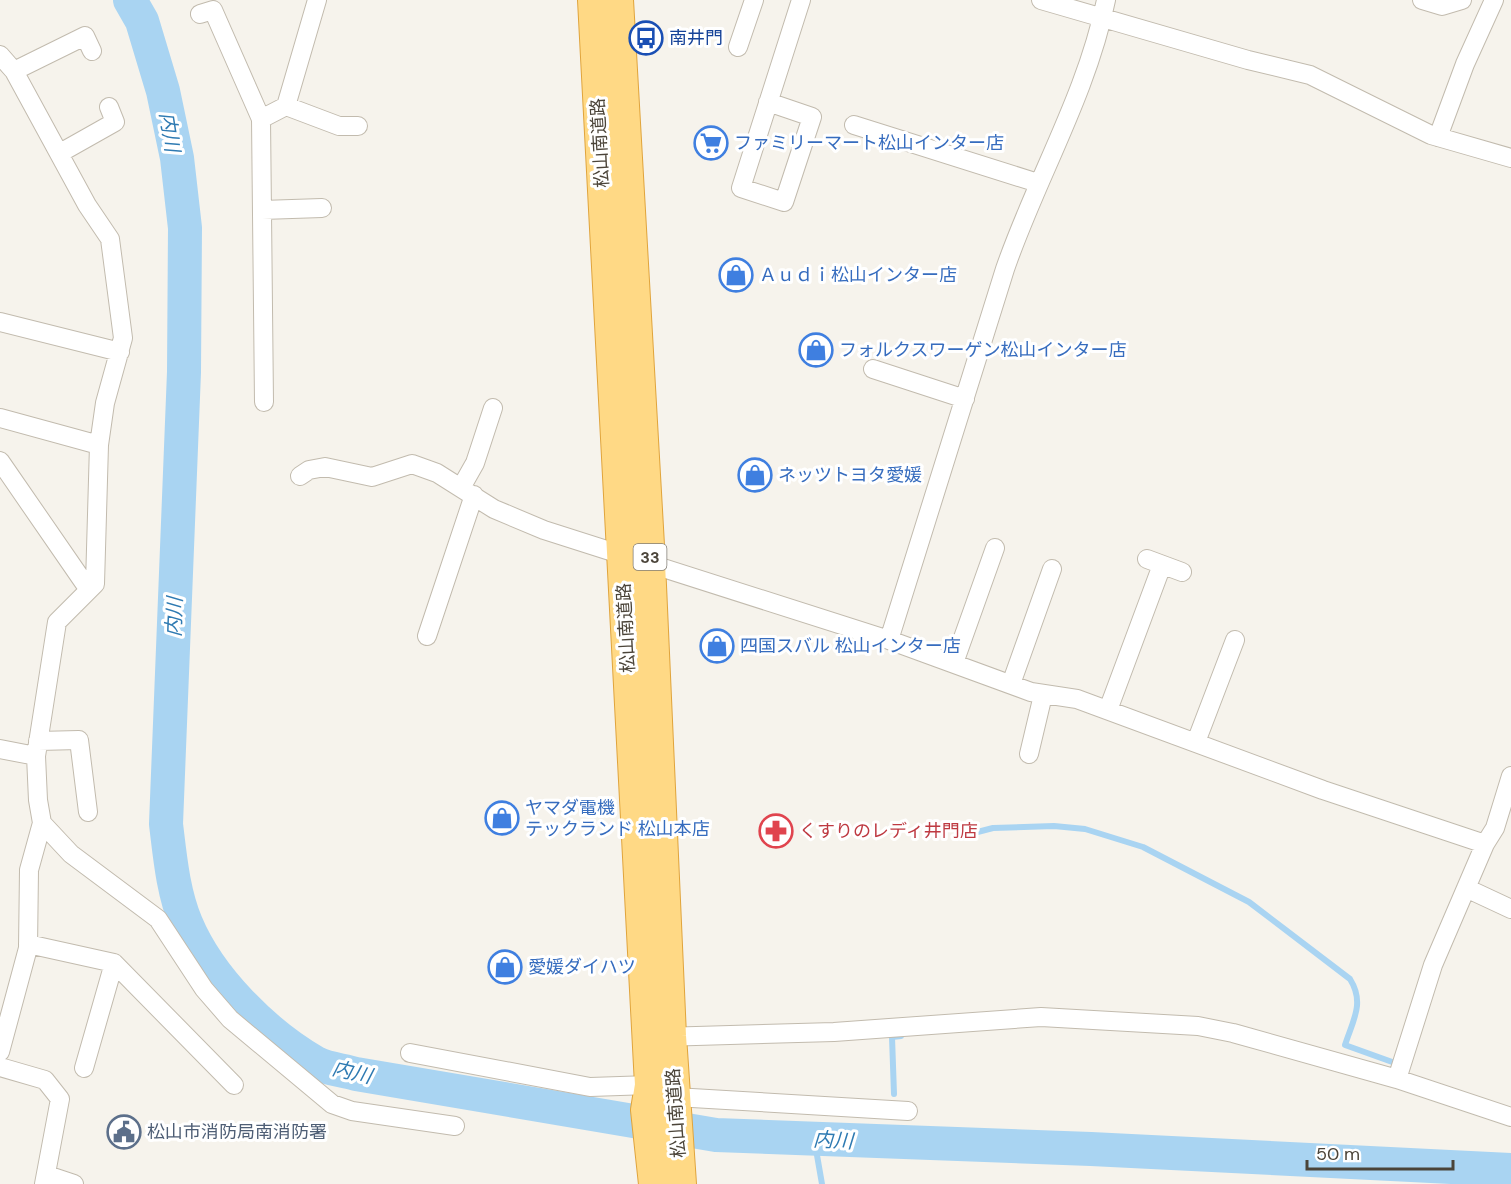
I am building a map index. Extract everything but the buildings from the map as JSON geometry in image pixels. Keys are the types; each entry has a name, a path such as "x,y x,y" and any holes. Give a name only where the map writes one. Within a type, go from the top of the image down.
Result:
{"highway":[{"name":"松山南道路","path":"593,0 636,559"},
{"name":"松山南道路","path":"618,0 636,559 667,1175"}],"street":[{"path":"261,119 286,106 317,0"},
{"path":"738,47 754,0"},
{"path":"768,102 812,117 784,202 741,188 768,102 801,0"},
{"path":"1041,0 1104,9 1310,75 1394,118 1438,137 1511,158"},
{"path":"1422,0 1442,6 1462,0"},
{"path":"1438,137 1465,64 1495,0 1511,5"},
{"path":"200,14 213,9 261,119 264,402"},
{"path":"889,640 1005,269 1085,72 1104,9"},
{"path":"14,71 85,36 92,51"},
{"path":"0,55 14,71 87,205 110,239 123,338 105,403 99,445 95,584 57,622 37,749 38,800 42,823 29,870 28,944 0,1052"},
{"path":"286,106 339,126 358,126"},
{"path":"60,153 115,123 109,107"},
{"path":"854,125 1038,183"},
{"path":"262,210 322,208"},
{"path":"0,322 120,352"},
{"path":"873,369 965,399"},
{"path":"427,636 475,463 493,408"},
{"path":"0,418 99,445"},
{"path":"0,461 89,591"},
{"path":"300,476 309,470 325,467 372,477 412,464 437,473 494,509 544,530 889,640 1043,696 1077,699 1323,790 1485,844"},
{"path":"954,663 995,548"},
{"path":"1108,710 1155,562 1182,572"},
{"path":"1011,684 1052,569"},
{"path":"1196,742 1235,640"},
{"path":"1029,754 1043,696"},
{"path":"0,748 37,749 79,740 88,812"},
{"path":"1397,1079 1433,965 1485,844 1495,828 1511,776"},
{"path":"42,823 71,854 101,879 158,919 204,989 230,1019 332,1104 352,1111 454,1126"},
{"path":"1466,888 1511,909"},
{"path":"28,944 114,963 234,1085"},
{"path":"84,1068 114,963"},
{"path":"659,1037 834,1032 1041,1017 1198,1026 1233,1033 1397,1079 1511,1117"},
{"path":"410,1053 662,1102 908,1111"},
{"path":"0,1067 45,1080 60,1099 46,1180 74,1184"}],"waterway":[{"name":"内川","path":"130,0 142,21 163,91 177,158 185,228 184,372 166,824 175,887 186,923 209,964 224,984 258,1020 296,1051 325,1067 716,1135 1091,1149 1511,1170"},
{"path":"962,836 993,828 1054,826 1085,829 1143,847 1249,902 1350,979 1357,996 1357,1004 1345,1045 1395,1063"},
{"path":"894,1094 892,1037 901,1036"},
{"path":"814,1138 822,1184"}],"place":[{"name":"南井門","path":"646,38"},
{"name":"ファミリーマート松山インター店","path":"711,143"},
{"name":"Ａｕｄｉ松山インター店","path":"736,275"},
{"name":"フォルクスワーゲン松山インター店","path":"816,350"},
{"name":"ネッツトヨタ愛媛","path":"755,475"},
{"name":"四国スバル 松山インター店","path":"717,646"},
{"name":"ヤマダ電機 テックランド 松山本店","path":"502,818"},
{"name":"くすりのレディ井門店","path":"776,831"},
{"name":"愛媛ダイハツ","path":"505,967"},
{"name":"松山市消防局南消防署","path":"124,1132"}]}
